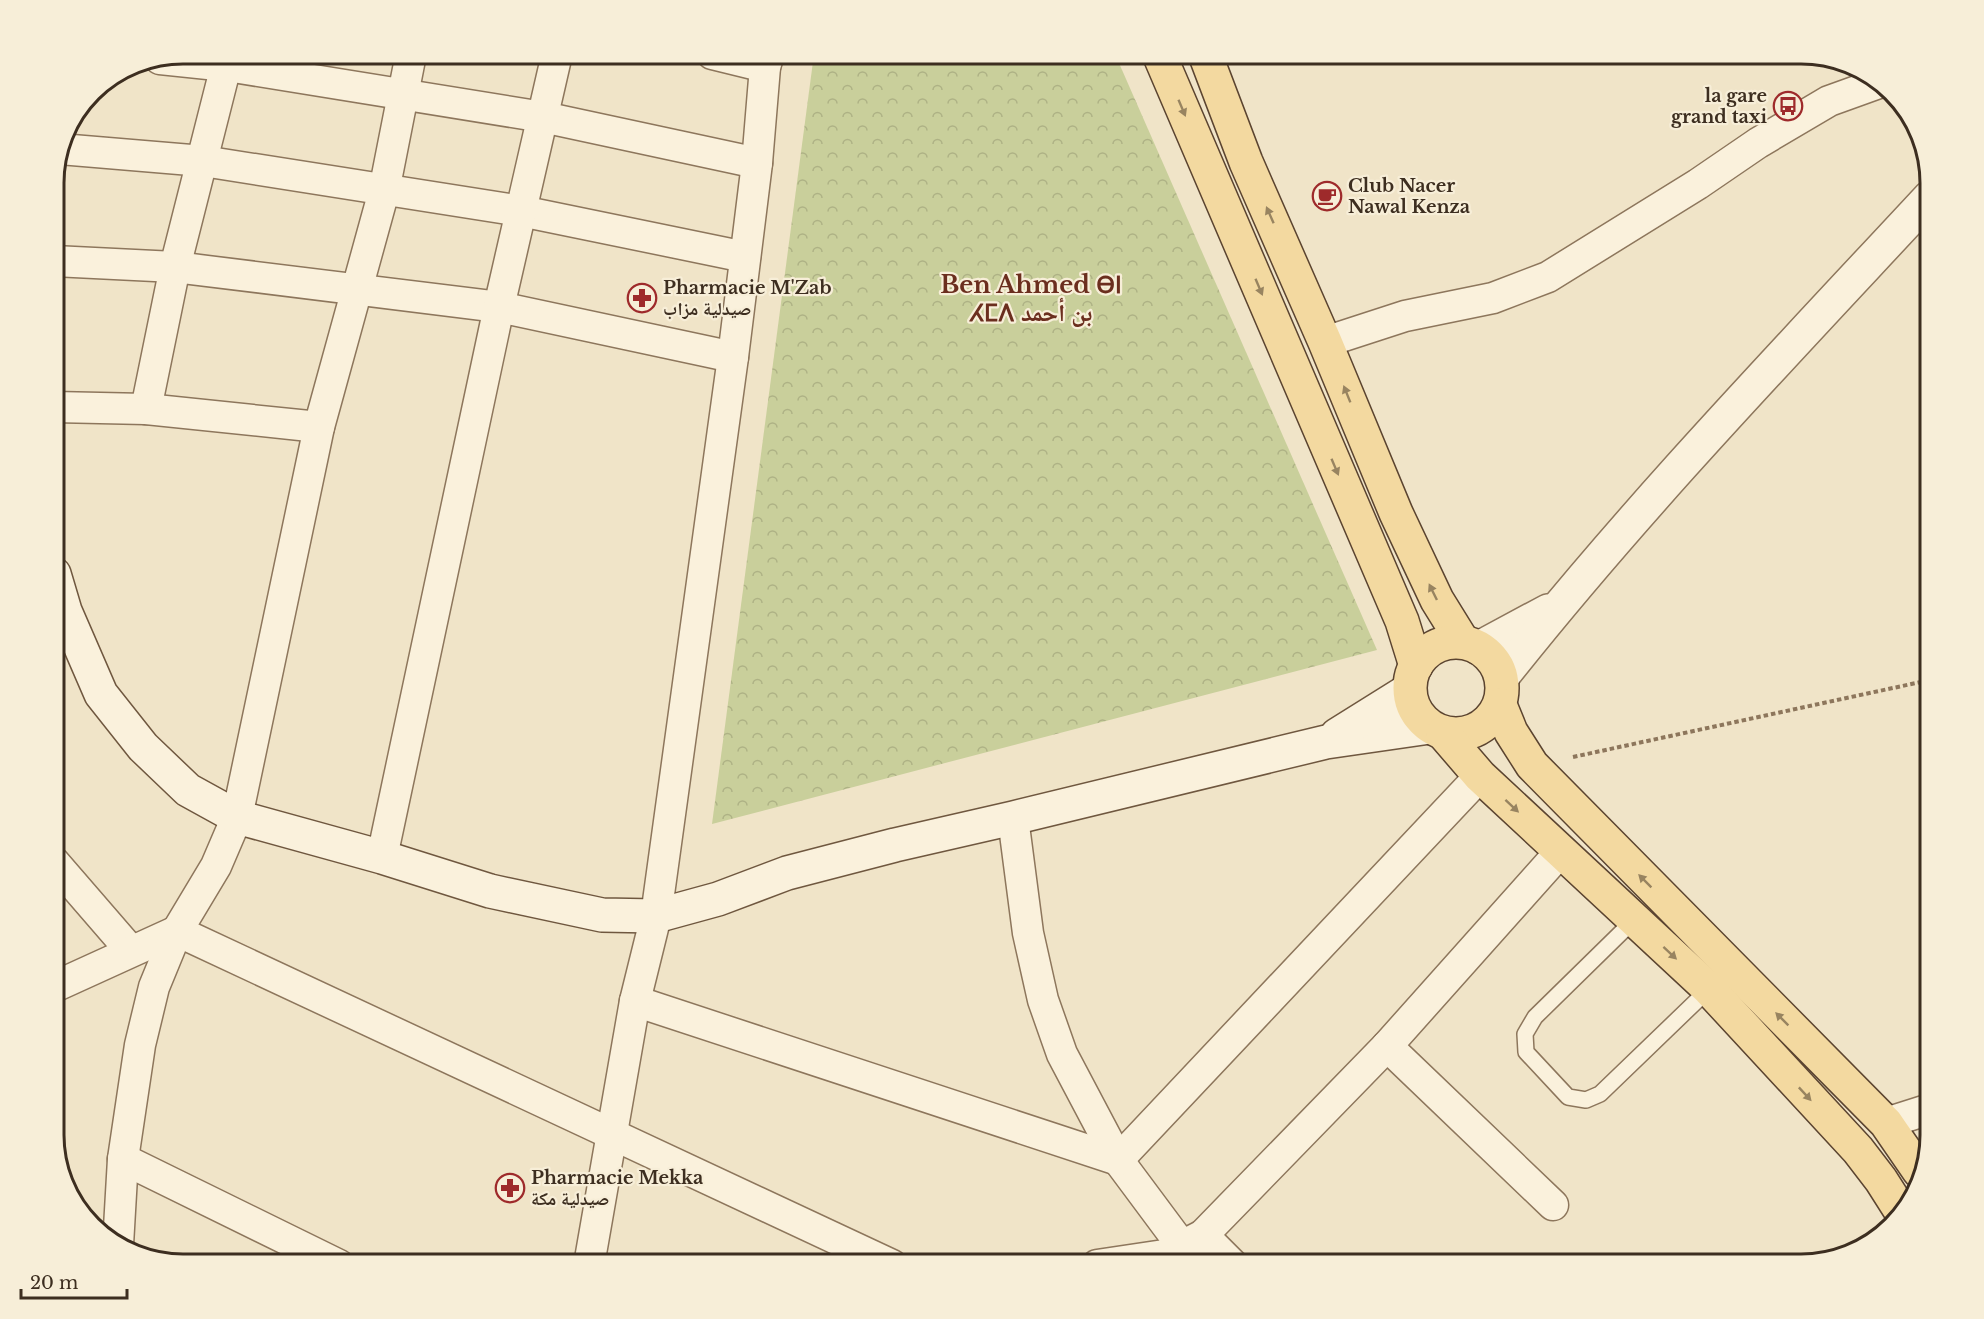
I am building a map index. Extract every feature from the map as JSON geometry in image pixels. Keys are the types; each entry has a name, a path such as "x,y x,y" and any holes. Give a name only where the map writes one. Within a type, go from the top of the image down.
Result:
{"main road":[{"path":"1163,64 1402,621 1413,678 1412,704 1419,717 1437,730 1480,776 1708,989 1858,1150 1897,1205"},
{"path":"1209,64 1246,162 1401,524 1437,600 1471,645"},
{"path":"65,611 101,694 142,747 188,790 237,817 382,857 501,894 602,915 656,916 718,899 787,873 1326,742 1437,730 1457,735 1471,733 1483,727 1493,718 1501,691 1560,604 1700,443 1920,208"},
{"path":"1471,645 1560,604"},
{"path":"1326,742 1413,678 1424,655 1436,647 1448,642 1471,645 1490,656 1497,666 1512,732 1532,765 1886,1123 1915,1165"}],"street":[{"path":"146,409 174,267 227,64"},
{"path":"248,64 403,95 543,117 758,163"},
{"path":"119,1235 123,1159 140,1045 154,987 177,931 216,866 237,817 319,427 384,191 409,64"},
{"path":"382,857 499,307 554,64"},
{"path":"591,1254 635,1001 656,916 733,357 758,163 767,64"},
{"path":"1325,342 1405,316 1492,298 1548,277 1698,184 1758,143 1829,101 1869,87"},
{"path":"70,150 203,161 521,211 745,257"},
{"path":"65,262 174,267 499,307 733,357"},
{"path":"65,406 146,409 319,427"},
{"path":"1118,1160 1480,776"},
{"path":"1013,818 1028,933 1043,1000 1062,1054 1118,1160 1179,1250"},
{"path":"1157,1254 1179,1250 1387,1046 1561,851"},
{"path":"65,875 132,951"},
{"path":"65,982 177,931 868,1254"},
{"path":"635,1001 1118,1160"},
{"path":"1387,1046 1553,1205"},
{"path":"1886,1123 1920,1112"},
{"path":"123,1159 317,1254"}],"lane":[{"path":"1634,920 1535,1017 1525,1034 1526,1052 1568,1097 1586,1100 1600,1094 1708,989"}],"path":[{"path":"1532,765 1920,682"}],"green space":[{"path":"813,64 1119,64 1377,650 712,824"}],"place":[{"name":"la gare grand taxi","path":"1788,106"},
{"name":"Club Nacer Nawal Kenza","path":"1327,196"},
{"name":"Pharmacie M'Zab صيدلية مزاب","path":"642,298"},
{"name":"Pharmacie Mekka صيدلية مكة","path":"510,1188"}],"district":[{"name":"Ben Ahmed ⴱⵏ ⵃⵎⴷ بن أحمد","path":"1031,298"}]}
